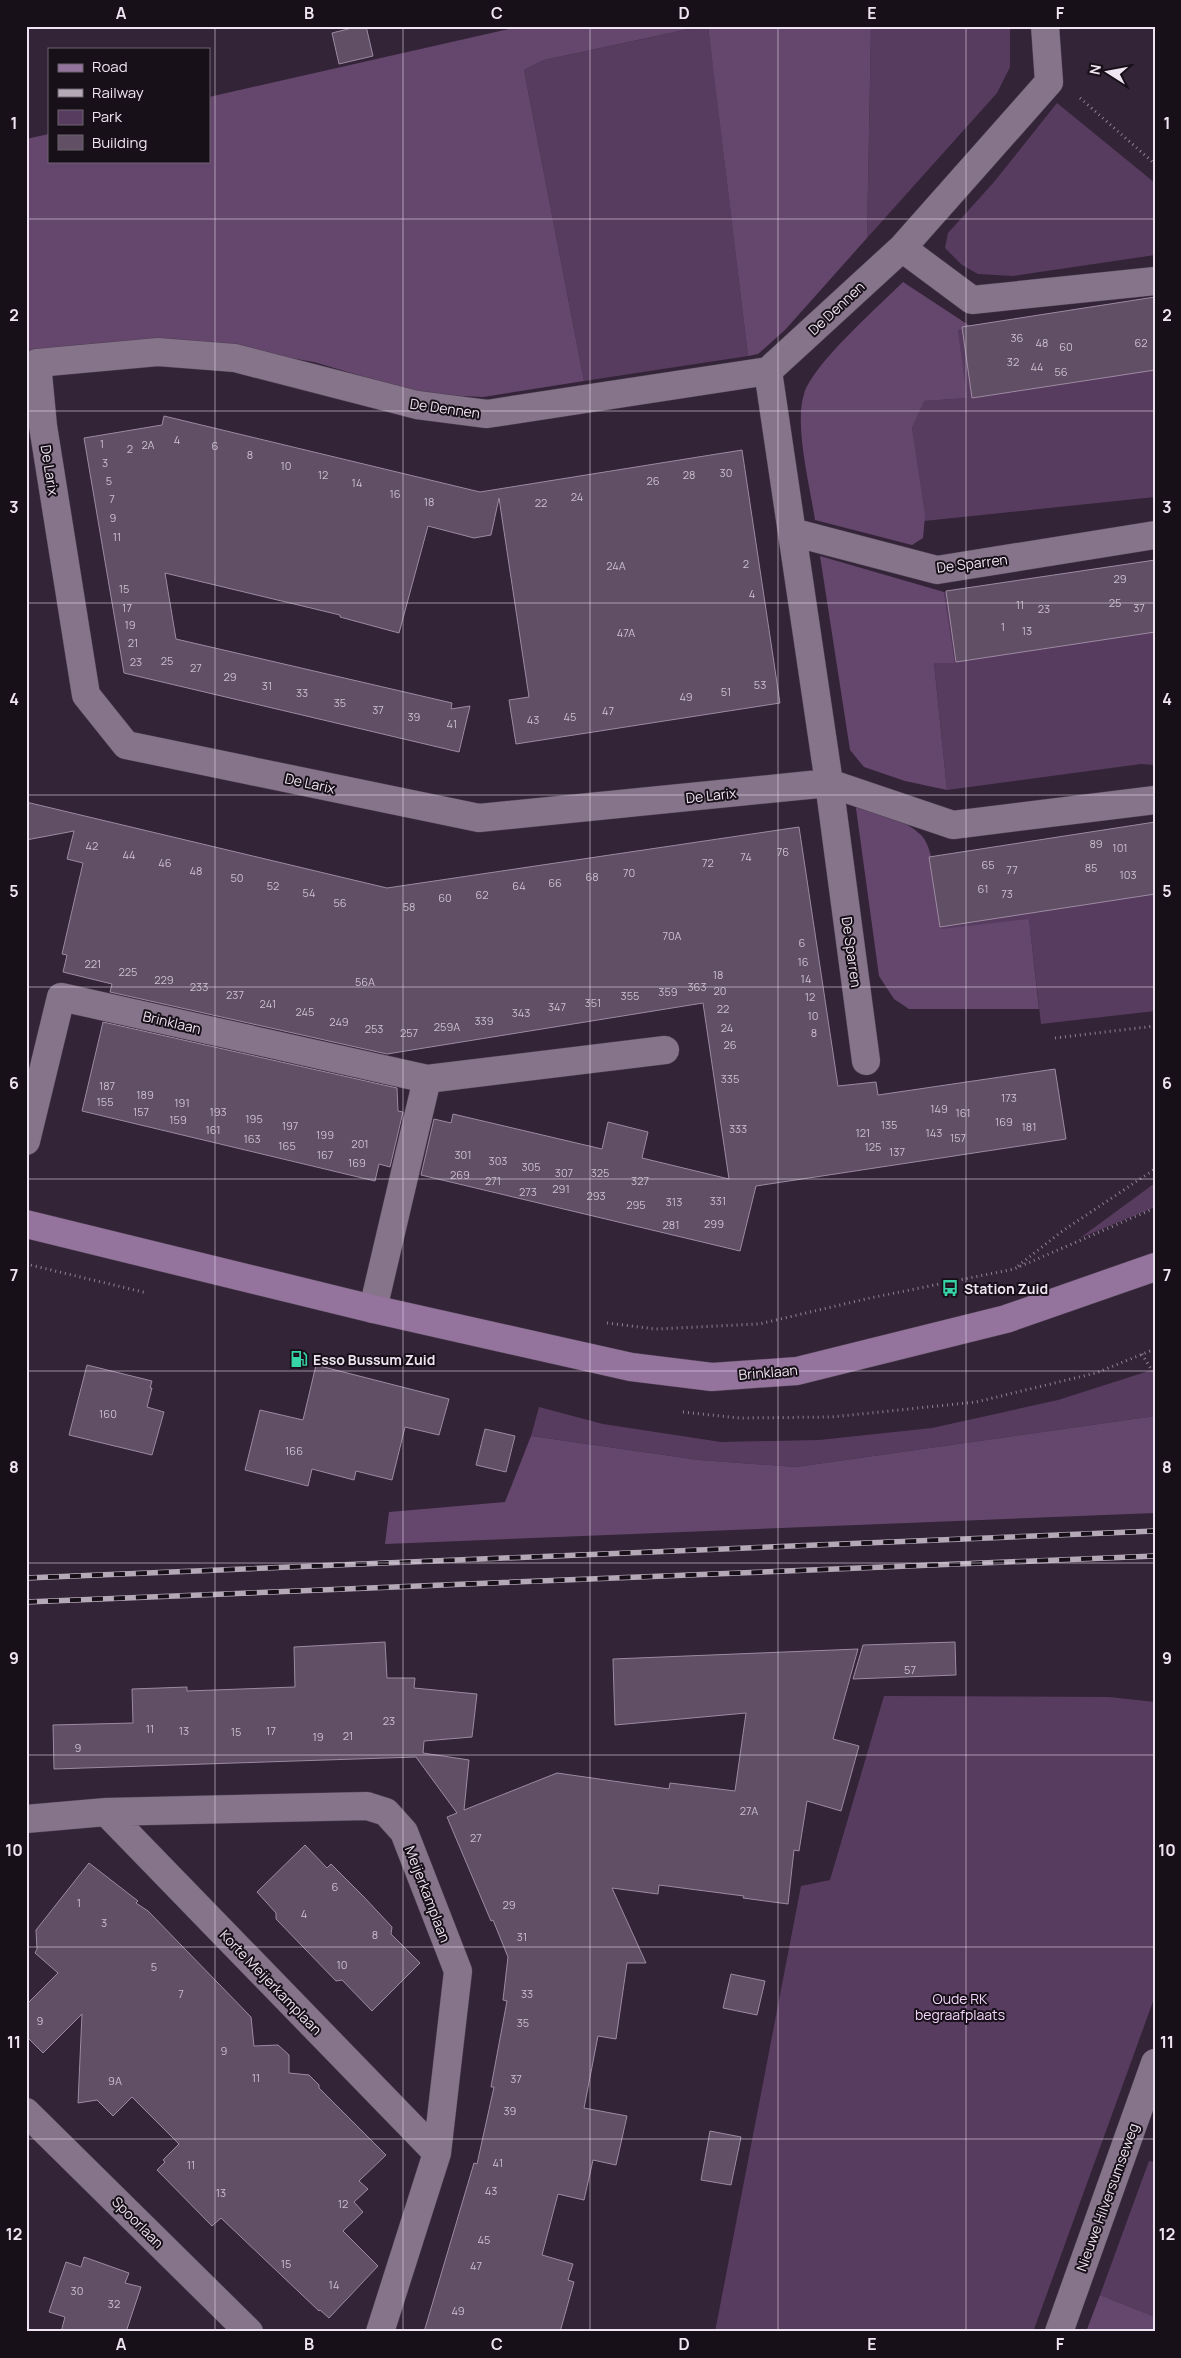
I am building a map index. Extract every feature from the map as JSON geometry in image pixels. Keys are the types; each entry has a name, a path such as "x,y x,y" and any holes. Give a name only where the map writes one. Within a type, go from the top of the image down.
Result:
{"main road":[{"name":"Brinklaan","path":"26,1224 373,1309 631,1367 712,1377 797,1371 1006,1319 1155,1267"}],"street":[{"path":"1046,26 1049,82"},
{"name":"De Dennen","path":"43,426 37,363 158,352 235,358 417,405 487,414 768,371 902,248 1049,82"},
{"path":"902,248 972,300 1155,281"},
{"name":"De Sparren","path":"768,371 829,783 866,1061"},
{"name":"De Larix","path":"43,426 86,695 126,745 479,818 829,783"},
{"name":"De Sparren","path":"792,532 937,570 1155,535"},
{"path":"829,783 953,825 1155,800"},
{"name":"Brinklaan","path":"26,1141 61,997 427,1079 665,1050"},
{"path":"373,1309 427,1079"},
{"name":"Meijerkamplaan","path":"26,1819 106,1812 367,1806 386,1812 404,1832 458,1971 437,2153 380,2332"},
{"name":"Korte Meijerkamplaan","path":"106,1812 437,2153"},
{"name":"Nieuwe Hilversumseweg","path":"1059,2332 1155,2063"},
{"name":"Spoorlaan","path":"26,2112 249,2332"}],"path":[{"path":"1049,82 1068,88 1155,164"},
{"path":"1055,1038 1155,1026"},
{"path":"1014,1269 1061,1232 1155,1169"},
{"path":"600,1322 655,1329 759,1324 870,1298 1014,1269 1155,1208"},
{"path":"1142,1354 1151,1369 1155,1369"}],"green space":[{"path":"708,26 748,356 584,381 524,70 544,60"},
{"path":"871,26 1010,26 1010,67 997,93 867,238"},
{"path":"1057,103 1155,183 1155,255 1013,276 978,274 962,265 945,248 948,233 994,182"},
{"path":"1155,303 1155,497 924,521 912,428 923,401 966,398 958,330"},
{"path":"1155,560 1155,765 1141,764 947,790 934,663 955,663 944,592"},
{"path":"1155,834 1155,1011 1041,1024 1029,920 941,930 933,860"},
{"path":"1155,1183 1155,1207 1080,1238"},
{"path":"1155,1369 1155,1416 796,1467 699,1460 531,1436 539,1407 603,1424 721,1442 819,1440 932,1428 1058,1400"},
{"name":"Oude RK begraafplaats","path":"884,1696 1109,1697 1155,1702 1155,1996 1033,2332 715,2332 801,1886 830,1880"},
{"path":"1149,2161 1155,2162 1155,2317 1100,2295"}],"shaded area":[{"path":"522,26 703,26 544,60 524,70 584,381 483,397 422,394 314,362 226,347 26,361 26,139 48,134 48,162 210,162 210,97"},
{"path":"708,26 871,26 867,238 785,330 758,354 748,356"},
{"path":"903,282 973,328 958,330 967,398 924,401 912,428 925,516 923,538 912,545 815,520 804,456 801,422 801,407 804,394 820,367 847,336"},
{"path":"820,556 944,592 955,663 934,663 947,790 905,781 864,767 850,750"},
{"path":"855,801 907,824 921,835 926,842 933,865 941,929 1029,919 1039,1009 909,1009 894,999 879,976"},
{"path":"1155,1416 1155,1513 385,1544 389,1512 505,1502 531,1436 699,1460 796,1467"},
{"path":"1100,2295 1155,2317 1155,2332 1086,2332"}],"building":[{"path":"366,26 373,56 339,64 332,33"},
{"path":"1155,297 1155,370 972,398 962,327"},
{"path":"164,416 480,492 742,450 780,703 516,744 509,700 529,697 499,498 491,535 474,538 428,526 399,633 340,617 340,615 165,573 176,639 452,703 451,709 470,706 459,752 124,673 84,438 162,425"},
{"path":"1155,560 1155,632 956,662 946,591"},
{"path":"26,802 387,888 799,827 838,1086 876,1082 878,1095 1055,1069 1066,1139 756,1186 740,1251 421,1175 434,1119 451,1123 453,1114 602,1149 608,1122 648,1132 642,1158 729,1179 703,1003 387,1054 110,992 112,984 63,972 67,955 62,954 83,863 67,859 74,831 26,840"},
{"path":"1155,822 1155,894 940,927 929,857"},
{"path":"103,1022 397,1088 398,1111 403,1112 390,1167 379,1164 375,1181 82,1111"},
{"path":"87,1365 152,1381 147,1407 164,1412 152,1455 69,1435"},
{"path":"316,1365 449,1399 439,1435 405,1427 392,1480 356,1471 354,1480 312,1469 308,1486 245,1470 260,1410 303,1420"},
{"path":"485,1429 515,1436 506,1472 476,1465"},
{"path":"385,1642 387,1678 415,1678 414,1688 477,1694 472,1737 424,1741 423,1753 469,1760 464,1810 557,1773 669,1789 670,1783 735,1791 746,1713 615,1725 613,1659 858,1649 833,1739 859,1746 841,1811 807,1801 799,1851 794,1850 788,1904 743,1898 744,1896 659,1885 658,1894 612,1888 646,1963 627,1963 616,2039 598,2036 584,2108 627,2116 616,2165 593,2160 584,2200 558,2194 542,2255 573,2264 568,2280 574,2282 560,2332 424,2332 474,2163 477,2164 494,2087 491,2087 507,2001 503,2000 508,1957 447,1817 457,1813 416,1757 54,1769 53,1725 133,1723 132,1689 187,1687 187,1691 295,1687 294,1647"},
{"path":"955,1642 956,1675 853,1679 863,1645"},
{"path":"305,1845 327,1868 331,1864 363,1896 392,1927 391,1934 420,1963 372,2011 342,1980 336,1981 276,1919 276,1913 257,1892"},
{"path":"89,1863 138,1901 136,1903 148,1911 251,2017 254,2046 278,2045 289,2055 289,2073 309,2075 319,2085 319,2088 386,2155 359,2181 368,2189 354,2202 363,2212 343,2231 378,2266 329,2318 319,2311 221,2218 212,2226 157,2170 165,2162 163,2160 179,2144 132,2097 113,2116 97,2100 78,2103 82,2014 43,2053 26,2036 26,2005 58,1973 35,1953 37,1949 36,1930"},
{"path":"731,1974 765,1981 757,2015 723,2008"},
{"path":"710,2131 741,2137 731,2185 701,2180"},
{"path":"84,2257 129,2273 125,2283 141,2287 126,2332 61,2332 65,2317 49,2312 66,2262 81,2267"}],"railway":[{"path":"26,1578 1155,1531"},
{"path":"26,1602 1155,1556"}],"place":[{"name":"Station Zuid","path":"950,1288"},
{"name":"Esso Bussum Zuid","path":"299,1359"}]}
